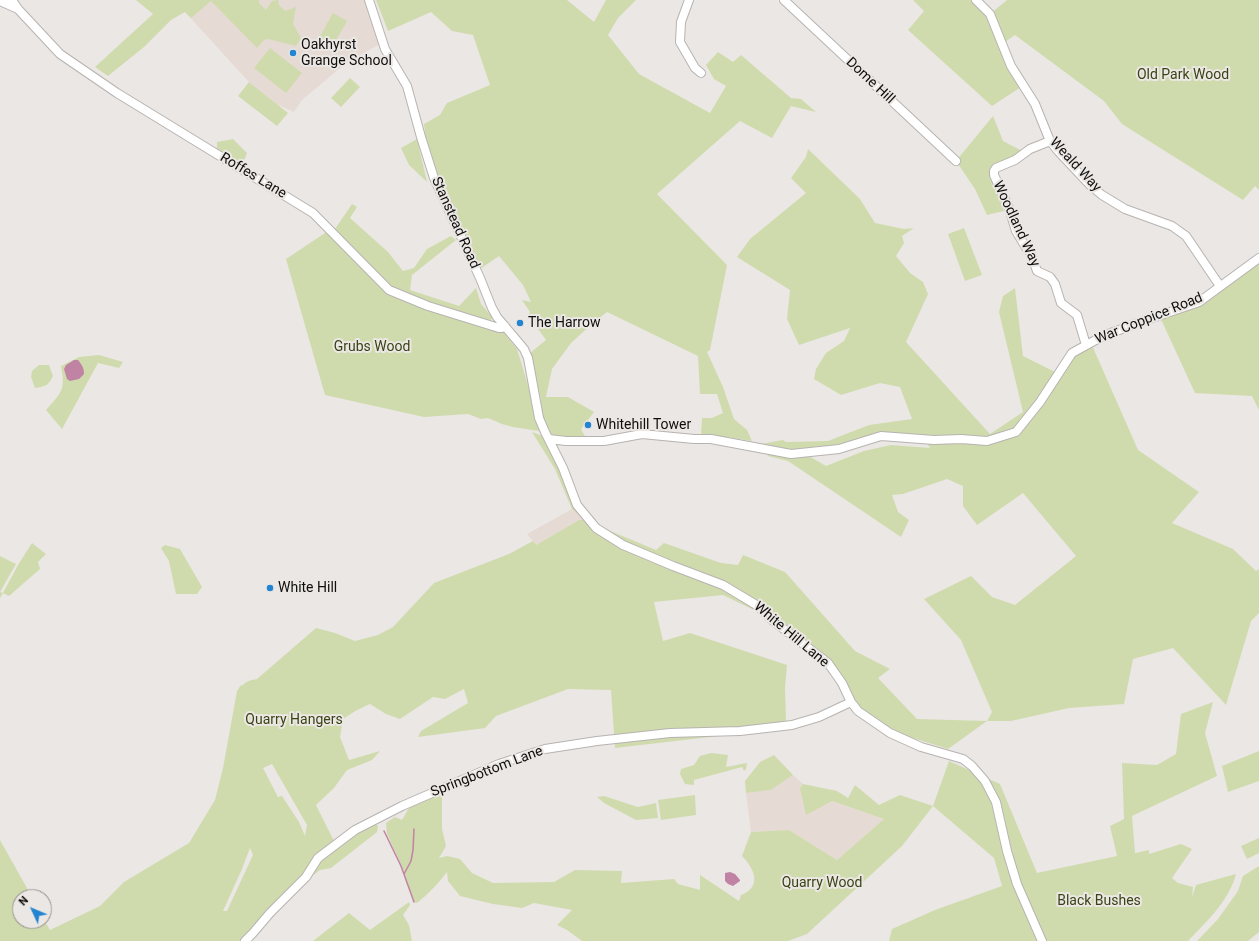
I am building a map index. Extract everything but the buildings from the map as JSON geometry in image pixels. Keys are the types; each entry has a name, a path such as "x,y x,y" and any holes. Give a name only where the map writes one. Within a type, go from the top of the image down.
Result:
{"street":[{"name":"Roffes Lane","path":"12,0 18,9 60,54 111,89 313,212 389,290 428,306 499,328 505,326"},
{"name":"Stanstead Road","path":"369,0 386,49 407,86 434,178 480,278 492,308 497,317 524,349 528,358 539,418 549,439"},
{"path":"689,0 681,22 680,42 695,68 701,73"},
{"name":"Dome Hill","path":"784,0 956,161"},
{"name":"Weald Way","path":"976,0 990,14 1011,66 1032,98 1050,141 1091,186 1102,194 1125,209 1172,226 1186,236 1220,286"},
{"path":"0,1 18,9"},
{"name":"Woodland Way","path":"1050,141 1030,149 1014,160 996,168 994,174 1009,208 1016,230 1031,254 1037,271 1050,277 1055,284 1061,303 1077,315 1086,346"},
{"name":"War Coppice Road","path":"549,439 566,441 604,441 642,434 694,439 711,439 791,454 839,449 881,436 934,440 961,439 987,441 1016,432 1040,402 1072,353 1103,336 1199,302 1259,258"},
{"name":"White Hill Lane","path":"549,439 563,468 577,505 596,528 623,545 673,566 723,584 758,606 772,620 828,663 842,683 851,702 858,711 890,733 921,747 963,759 972,766 985,781 996,802 1007,851 1017,884 1042,941"},
{"name":"Springbottom Lane","path":"245,941 270,913 306,877 318,858 355,830 402,806 499,764 545,749 597,741 670,733 740,731 792,725 819,717 851,702"}],"shaded area":[{"name":"Oakhyrst Grange School","path":"180,0 366,0 379,43 339,69 302,100 294,112 276,104 249,82 185,12"},
{"path":"74,360 78,360 81,363 84,374 79,379 70,381 67,379 64,369 66,365"},
{"path":"572,509 584,520 579,520 536,545 527,534"},
{"path":"793,775 803,784 800,788 884,819 837,860 789,830 751,832 746,793 771,790"},
{"path":"730,872 735,874 740,880 733,886 725,881 725,873"}],"green space":[{"path":"136,0 259,0 259,3 266,10 272,1 278,0 279,5 285,11 296,7 293,24 301,38 296,46 268,39 264,40 257,48 211,1 191,18 185,12 171,20 144,47 108,76 95,67 153,14"},
{"path":"376,0 567,0 594,22 606,0 636,0 618,18 608,35 639,74 710,113 726,86 714,79 706,65 718,52 733,62 741,55 791,98 801,99 816,112 791,106 772,138 740,121 657,194 727,265 710,350 707,352 723,387 734,419 747,430 752,441 727,437 701,436 702,418 712,418 723,413 717,394 700,394 698,356 607,312 571,343 552,369 546,397 568,397 594,412 581,429 586,438 557,438 552,436 541,413 541,400 530,353 546,340 528,315 530,312 522,300 531,302 523,285 499,256 480,269 439,185 426,141 424,124 440,115 447,103 490,85 473,35 452,31 431,12 388,31"},
{"path":"913,0 972,0 988,16 1021,87 992,106 908,30 924,11"},
{"name":"Old Park Wood","path":"1007,0 1259,0 1259,190 1255,186 1243,200 1122,124 1104,101 1015,35 1002,44 990,14"},
{"path":"333,13 347,21 332,47 318,40"},
{"path":"270,48 302,73 286,93 254,68"},
{"path":"350,78 360,87 341,107 331,98"},
{"path":"249,82 288,113 277,126 238,96"},
{"path":"993,116 1003,141 1022,151 1014,158 994,166 989,171 1004,211 987,215 975,189 956,161"},
{"path":"233,139 247,153 243,163 217,150 217,142"},
{"path":"417,139 427,182 409,165 401,148"},
{"path":"808,149 860,199 875,223 904,229 914,228 902,236 904,243 896,256 910,273 923,282 928,294 906,342 990,434 1023,412 999,312 1003,296 1015,288 1023,356 1057,373 1072,353 1091,343 1138,450 1199,492 1172,523 1233,549 1256,571 1259,569 1259,613 1251,621 1226,705 1173,648 1133,659 1124,704 1069,708 1011,721 987,721 992,712 961,640 924,599 971,576 992,597 1015,605 1076,556 1023,493 977,525 963,506 963,486 947,479 903,494 892,495 898,512 909,520 901,537 788,461 768,456 761,444 783,440 786,442 828,441 869,425 912,419 900,387 880,383 841,395 814,379 816,369 826,353 844,341 850,328 799,345 787,319 790,290 737,257 750,239 806,193 791,178 806,157","holes":["880,432 922,435 930,448 891,445 864,451 826,466 800,451 837,445"]},
{"path":"352,204 357,207 350,218 388,252 403,271 414,268 427,249 451,236 456,240 412,275 410,290 459,306 476,288 481,304 493,318 489,321 428,303 392,289 335,229"},
{"path":"964,228 982,275 965,281 948,234"},
{"name":"Grubs Wood","path":"328,231 387,292 457,318 503,332 517,349 540,425 539,431 513,427 488,418 481,419 468,414 424,417 325,395 286,259"},
{"path":"1259,260 1259,410 1252,396 1195,393 1159,315 1199,302"},
{"path":"99,355 123,362 119,368 98,363 62,429 46,410 61,391 63,381 61,366 79,357"},
{"path":"39,365 49,365 53,376 50,382 46,385 35,388 31,377 32,371"},
{"path":"532,432 542,436 548,445 584,520 572,509 555,469"},
{"name":"Quarry Hangers","path":"579,520 584,520 656,550 664,543 721,563 738,565 743,555 785,572 855,651 890,669 878,678 917,719 987,721 948,749 897,733 861,709 831,671 758,612 723,595 654,602 663,641 690,633 787,665 785,688 786,721 796,727 615,748 611,690 568,689 496,716 485,728 418,737 421,731 468,703 464,689 445,699 433,697 400,719 386,714 370,704 343,719 340,737 349,760 380,751 372,760 347,770 334,788 316,805 334,841 370,819 378,826 377,832 331,868 320,870 308,879 247,941 0,941 0,840 28,889 12,889 12,929 50,930 100,906 124,882 189,843 215,800 223,768 237,691 241,685 242,686 251,680 257,679 316,628 335,633 355,641 378,635 393,627 434,583 509,554 533,541 536,545","holes":["272,764 307,825 305,836 299,822 282,796 278,797 263,768","250,848 253,855 227,911 223,911"]},
{"path":"32,543 46,554 38,562 40,569 9,596 3,593"},
{"path":"165,545 180,549 202,587 197,594 176,594 169,561 161,548"},
{"path":"0,556 16,564 0,592"},
{"name":"Black Bushes","path":"1213,702 1205,733 1217,776 1132,816 1135,853 1149,850 1149,854 1181,844 1192,849 1172,878 1178,883 1193,887 1192,897 1196,885 1236,874 1233,884 1223,902 1188,941 1047,941 1036,923 1038,941 889,941 892,929 935,910 1002,886 994,858 933,806 949,761 1000,784 1037,873 1117,856 1110,826 1124,819 1122,763 1157,765 1176,754 1181,714"},
{"path":"1259,751 1259,781 1228,792 1222,766"},
{"path":"711,753 728,755 726,767 747,763 746,769 744,771 742,767 694,780 694,785 685,784 680,774 681,769 694,765 700,756"},
{"path":"774,755 793,775 771,790 746,793 745,781 760,762"},
{"name":"Quarry Wood","path":"803,784 837,791 848,798 855,785 879,805 900,795 933,806 902,846 807,934 788,941 582,941 557,925 572,910 534,903 522,908 493,904 460,896 448,881 447,872 417,903 414,902 400,863 387,834 386,823 395,817 402,820 409,808 442,793 442,829 446,846 439,858 447,856 460,859 472,873 493,883 554,882 575,870 622,871 621,883 674,879 678,884 700,890 700,875 739,901 741,895 748,892 754,883 753,872 747,861 742,856 751,832 789,830 837,860 884,819 832,801 806,815 800,788"},
{"path":"695,795 696,815 661,820 658,800"},
{"path":"604,796 638,807 656,803 658,818 636,820 604,803 597,797"},
{"path":"1259,838 1259,853 1247,859 1241,846"},
{"path":"1259,866 1259,932 1248,941 1197,941 1218,919 1238,891 1243,876"},
{"path":"409,902 410,905 403,915 409,925 412,941 313,941 349,913 370,930"}],"waterway":[{"path":"404,874 411,861 414,829"},
{"path":"384,831 401,866 414,902"}],"place":[{"name":"Oakhyrst Grange School","path":"293,53"},
{"name":"The Harrow","path":"520,323"},
{"name":"Whitehill Tower","path":"588,425"},
{"name":"White Hill","path":"270,588"}]}
